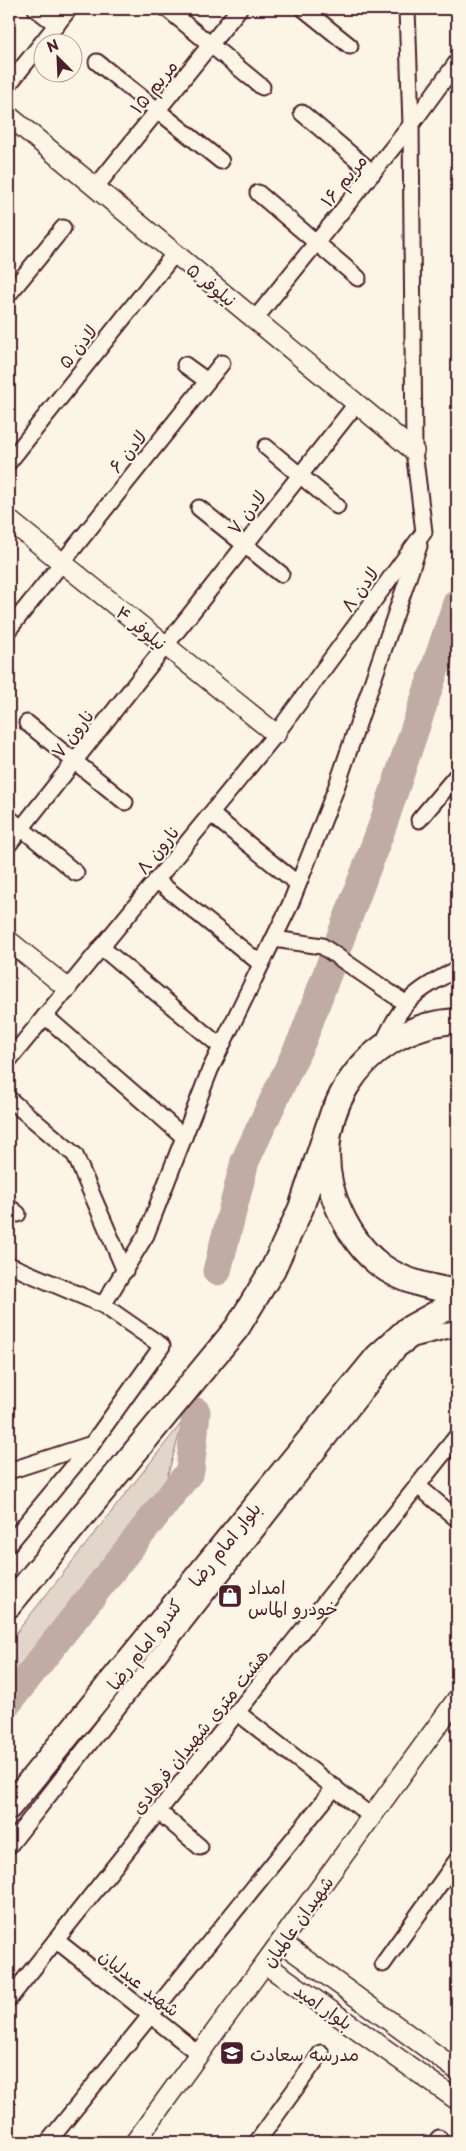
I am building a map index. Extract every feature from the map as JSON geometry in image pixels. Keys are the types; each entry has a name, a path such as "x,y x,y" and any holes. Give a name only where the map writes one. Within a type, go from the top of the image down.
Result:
{"main road":[{"path":"9,1605 237,1328 274,1269 301,1208 333,1112 345,1088 361,1065 381,1047 457,1005"},
{"path":"416,1028 443,1021 457,1021"},
{"path":"333,1112 326,1154 327,1162 332,1196 350,1234 380,1265 387,1269 417,1285 457,1292"},
{"name":"بلوار امام رضا","path":"9,1807 190,1600 377,1357 408,1329 457,1302"}],"street":[{"path":"36,9 57,25"},
{"path":"9,84 70,9"},
{"path":"167,9 262,88"},
{"name":"مریم ۱۵","path":"95,188 239,9"},
{"path":"304,9 350,46"},
{"path":"103,1305 146,1235 221,1047 274,939 298,884 335,791 424,532 414,451 411,125 407,9"},
{"path":"97,62 221,162"},
{"name":"مریم ۱۶","path":"255,319 411,125 457,62"},
{"path":"302,113 372,173"},
{"name":"نیلوفر ۵","path":"9,116 414,451"},
{"path":"258,193 358,278"},
{"path":"9,294 64,228"},
{"name":"لادن ۵","path":"9,462 175,253"},
{"name":"لادن ۶","path":"9,630 222,362"},
{"path":"185,364 207,381"},
{"name":"لادن ۷","path":"165,645 356,403"},
{"path":"266,447 337,506"},
{"path":"199,508 281,574"},
{"name":"نیلوفر ۴","path":"9,520 276,734"},
{"name":"لادن ۸","path":"276,734 424,532"},
{"name":"نارون ۷","path":"9,844 165,645"},
{"path":"26,723 125,802"},
{"name":"نارون ۸","path":"9,1060 276,734"},
{"path":"419,820 457,775"},
{"path":"211,814 298,884"},
{"path":"9,818 76,873"},
{"path":"156,880 262,964"},
{"path":"274,939 322,946 405,1003"},
{"path":"9,941 67,988"},
{"path":"100,947 221,1047"},
{"path":"381,1047 405,1003 424,987 457,969"},
{"path":"45,1016 184,1137"},
{"path":"9,1099 75,1155 124,1271"},
{"path":"9,1265 103,1305 162,1346 92,1444 9,1544"},
{"name":"کندرو امام رضا","path":"9,1846 190,1600 398,1350 413,1339 457,1328"},
{"name":"هشت متری شهیدان فرهادی","path":"9,1998 457,1436"},
{"path":"9,1471 92,1444"},
{"path":"418,1486 457,1519"},
{"name":"شهیدان عالمیان","path":"135,2142 457,1699"},
{"path":"238,1712 372,1817"},
{"path":"48,2142 335,1787"},
{"path":"159,1812 200,1846"},
{"path":"383,1964 457,1860"},
{"name":"شهید عبدلیان","path":"56,1940 199,2054"},
{"name":"بلوار امید","path":"281,1942 457,2070"},
{"name":"بلوار امید","path":"265,1964 457,2100"},
{"path":"257,2142 321,2053"}],"shaded area":[{"path":"183,1421 161,1499 9,1681 9,1642"}],"waterway":[{"path":"217,1271 245,1161 303,1038 383,824 457,603"},
{"path":"9,1701 190,1471 196,1412"}],"place":[{"name":"امداد خودرو الماس","path":"230,1596"},
{"name":"مدرسه سعادت","path":"232,2053"}]}
